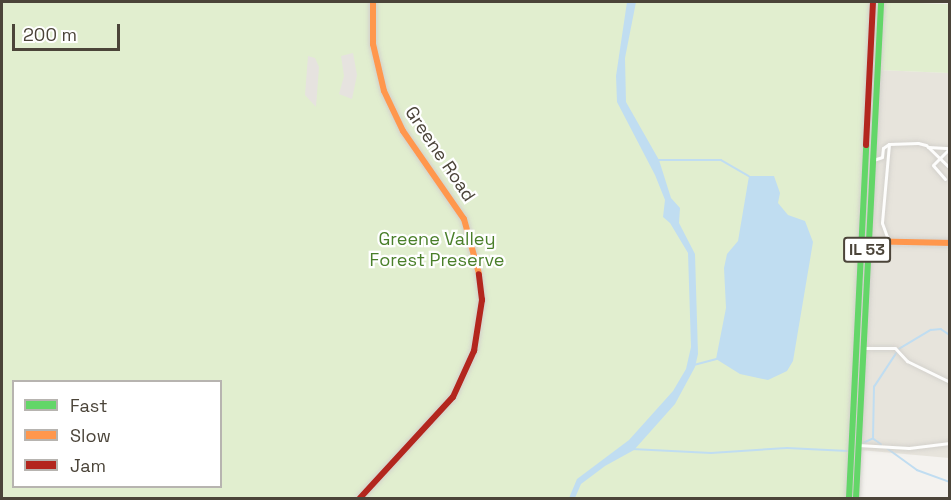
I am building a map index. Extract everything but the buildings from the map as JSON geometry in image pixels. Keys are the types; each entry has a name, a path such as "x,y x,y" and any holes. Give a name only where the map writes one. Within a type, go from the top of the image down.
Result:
{"main road":[{"name":"Greene Road","path":"360,498 433,424 453,397 474,351 482,300 478,262 464,219 403,131 384,91 373,44 373,2"},
{"name":"IL 53","path":"855,498 873,2"},
{"name":"IL 53","path":"849,498 881,2"},
{"path":"864,241 950,243"}],"street":[{"path":"872,161 882,158 883,148 889,144 918,143 928,147 950,148"},
{"path":"889,144 882,223 889,242"},
{"path":"928,147 948,166"},
{"path":"945,179 933,165 950,148"},
{"path":"862,348 895,348 907,361 950,382"},
{"path":"858,446 909,448 950,443"}],"shaded area":[{"path":"353,53 357,75 352,99 339,94 344,76 341,56"},
{"path":"308,56 315,58 319,67 316,107 305,95"},
{"path":"878,70 949,73 949,241 871,237"},
{"path":"880,245 949,247 949,458 860,450 870,249"}],"green space":[{"name":"Greene Valley Forest Preserve","path":"2,2 872,2 846,498 2,498"},
{"path":"884,2 949,4 949,73 878,70"}],"water":[{"path":"627,2 636,2 625,58 626,102 659,160 671,198 680,208 679,223 695,254 698,354 695,367 675,404 634,450 605,466 581,484 575,498 569,498 577,479 629,440 673,391 686,369 691,347 688,253 670,223 663,217 665,200 655,175 617,102 616,76"},
{"path":"749,176 774,176 780,193 778,203 788,215 805,221 813,242 793,361 787,371 768,380 740,374 716,359 726,308 724,268 727,254 738,241"}],"waterway":[{"path":"659,160 721,160 749,176"},
{"path":"899,349 931,330 941,329 950,335"},
{"path":"873,439 874,387 897,352"},
{"path":"694,365 716,359"},
{"path":"863,443 872,439"},
{"path":"874,439 881,444"},
{"path":"632,449 711,453 787,448 848,451"},
{"path":"887,448 917,470 950,482"}],"traffic: fast":[{"path":"856,498 881,2"},
{"path":"849,498 866,145"}],"traffic: slow":[{"path":"373,2 373,44 384,91 403,131 464,219 479,274"},
{"path":"861,241 950,243"}],"traffic: jam":[{"path":"866,145 873,2"},
{"path":"360,498 453,397 474,351 482,300 479,274"}]}
